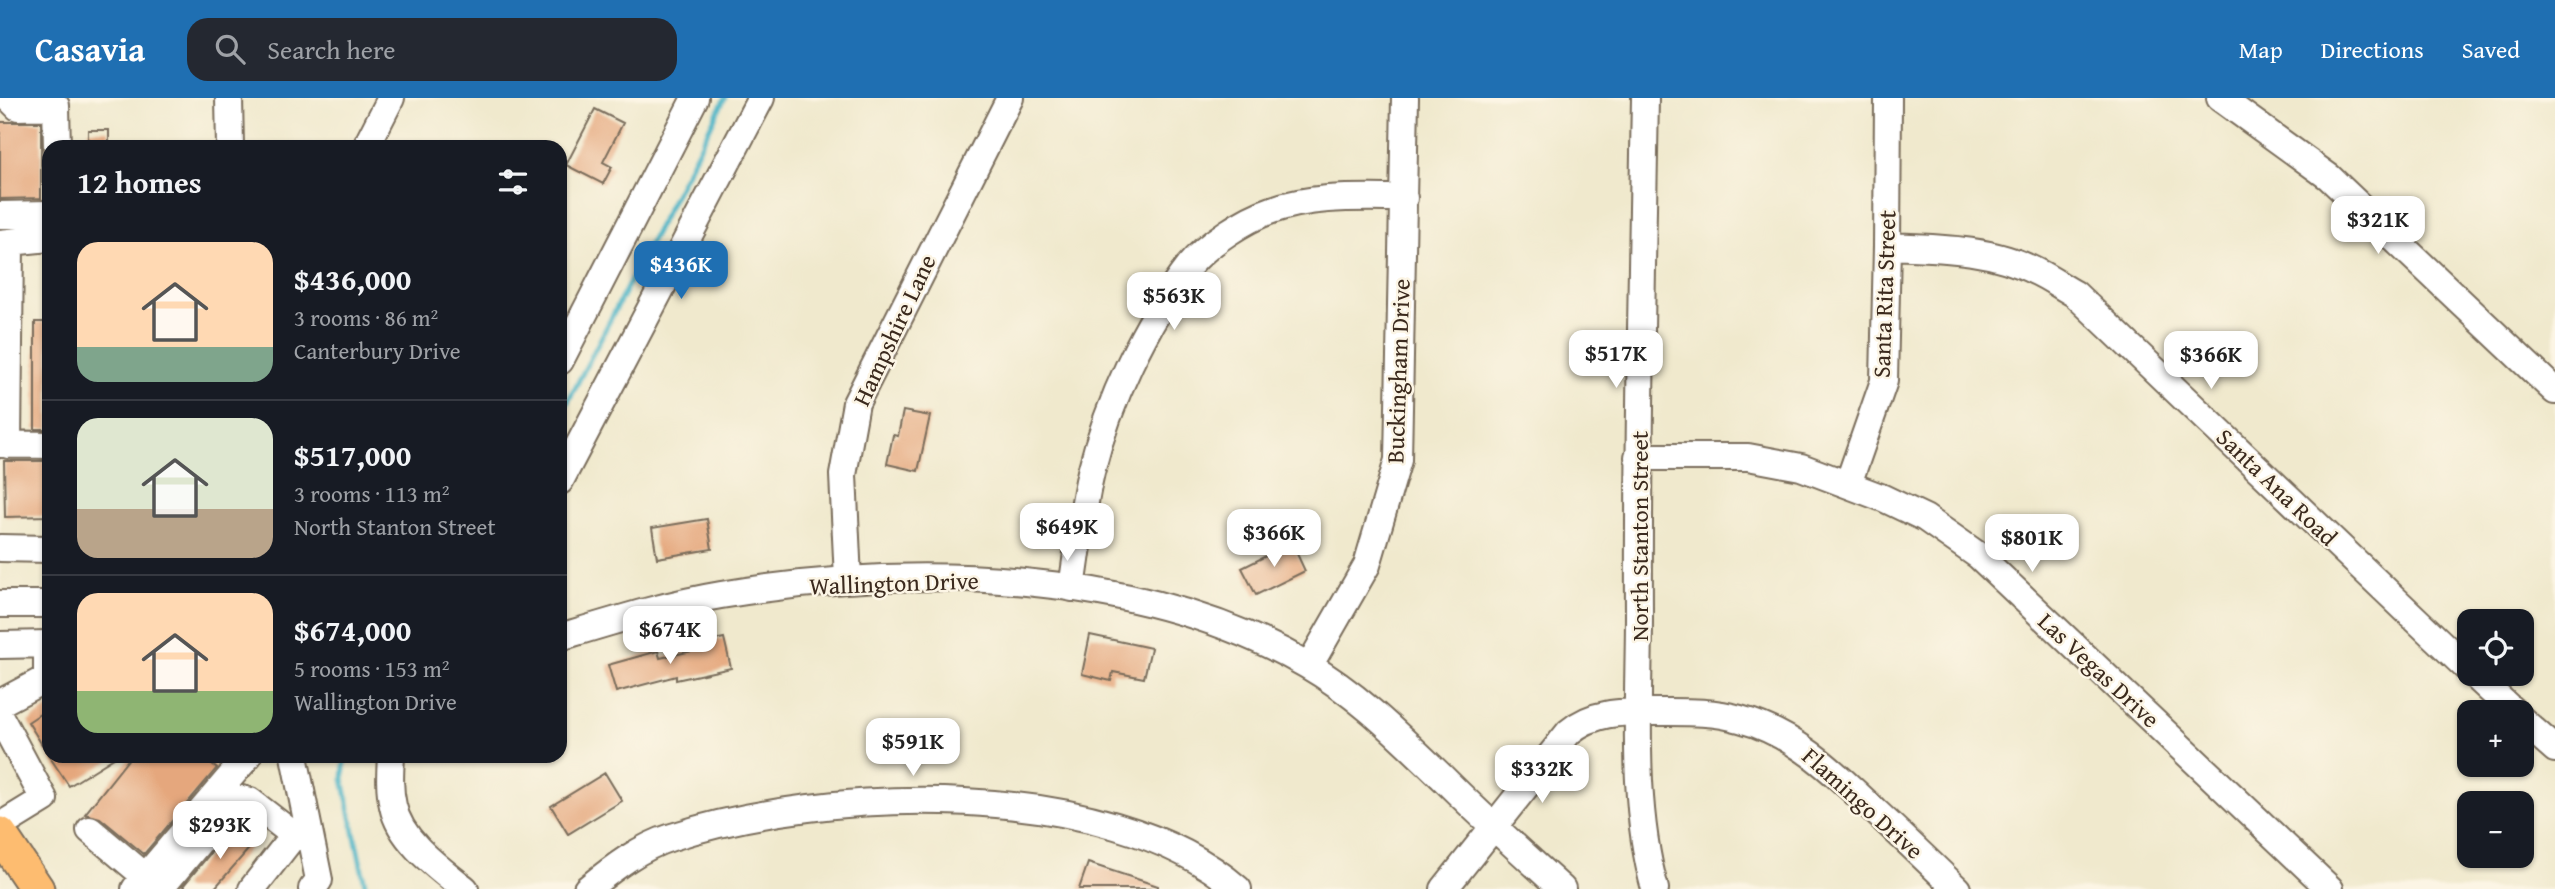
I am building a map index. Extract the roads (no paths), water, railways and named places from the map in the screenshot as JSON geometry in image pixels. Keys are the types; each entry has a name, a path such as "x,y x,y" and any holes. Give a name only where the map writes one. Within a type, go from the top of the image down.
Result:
{"main road":[{"path":"0,834 37,889"}],"street":[{"path":"9,98 19,107 56,106 57,140"},
{"path":"229,98 230,140"},
{"path":"370,140 391,98"},
{"path":"567,347 695,98"},
{"path":"567,468 761,98"},
{"name":"Hampshire Lane","path":"848,579 843,475 856,403 1010,98"},
{"name":"Buckingham Drive","path":"1309,666 1367,565 1398,460 1405,98"},
{"name":"North Stanton Street","path":"1645,98 1638,457 1639,712 1643,823 1656,889"},
{"name":"Santa Rita Street","path":"1848,484 1884,381 1888,98"},
{"path":"2220,98 2329,177 2555,391"},
{"path":"1073,588 1091,473 1106,422 1157,313 1191,264 1226,234 1271,210 1319,199 1404,198"},
{"path":"0,215 42,214"},
{"path":"42,238 5,243 4,445 42,445"},
{"name":"Santa Ana Road","path":"1887,246 1952,249 1993,256 2036,271 2075,294 2457,659"},
{"name":"Las Vegas Drive","path":"1638,457 1748,457 1801,467 1883,498 1925,518 1979,556 2330,889"},
{"path":"0,548 42,549"},
{"name":"Wallington Drive","path":"567,635 641,613 721,595 848,579 987,580 1073,588 1142,601 1211,620 1265,643 1309,666 1370,709 1562,889"},
{"path":"0,604 42,604"},
{"path":"0,645 42,644"},
{"path":"0,703 42,681"},
{"path":"2486,686 2501,700"},
{"name":"Flamingo Drive","path":"1444,889 1579,723 1590,717 1639,712 1692,711 1740,719 1796,743 1824,762 1957,889"},
{"path":"0,717 44,799 0,826"},
{"path":"2534,731 2555,750"},
{"path":"147,885 243,763"},
{"path":"295,763 302,835 318,880 312,889"},
{"path":"391,763 393,809 401,826 447,884"},
{"path":"147,885 232,804 241,799 250,801 302,835"},
{"path":"587,889 623,860 671,837 771,813 834,804 922,801 1015,807 1127,828 1192,857 1238,889"},
{"path":"90,830 147,885"},
{"path":"252,889 302,835"}],"waterway":[{"path":"567,403 725,98"},
{"path":"344,763 343,779 366,889"}]}
